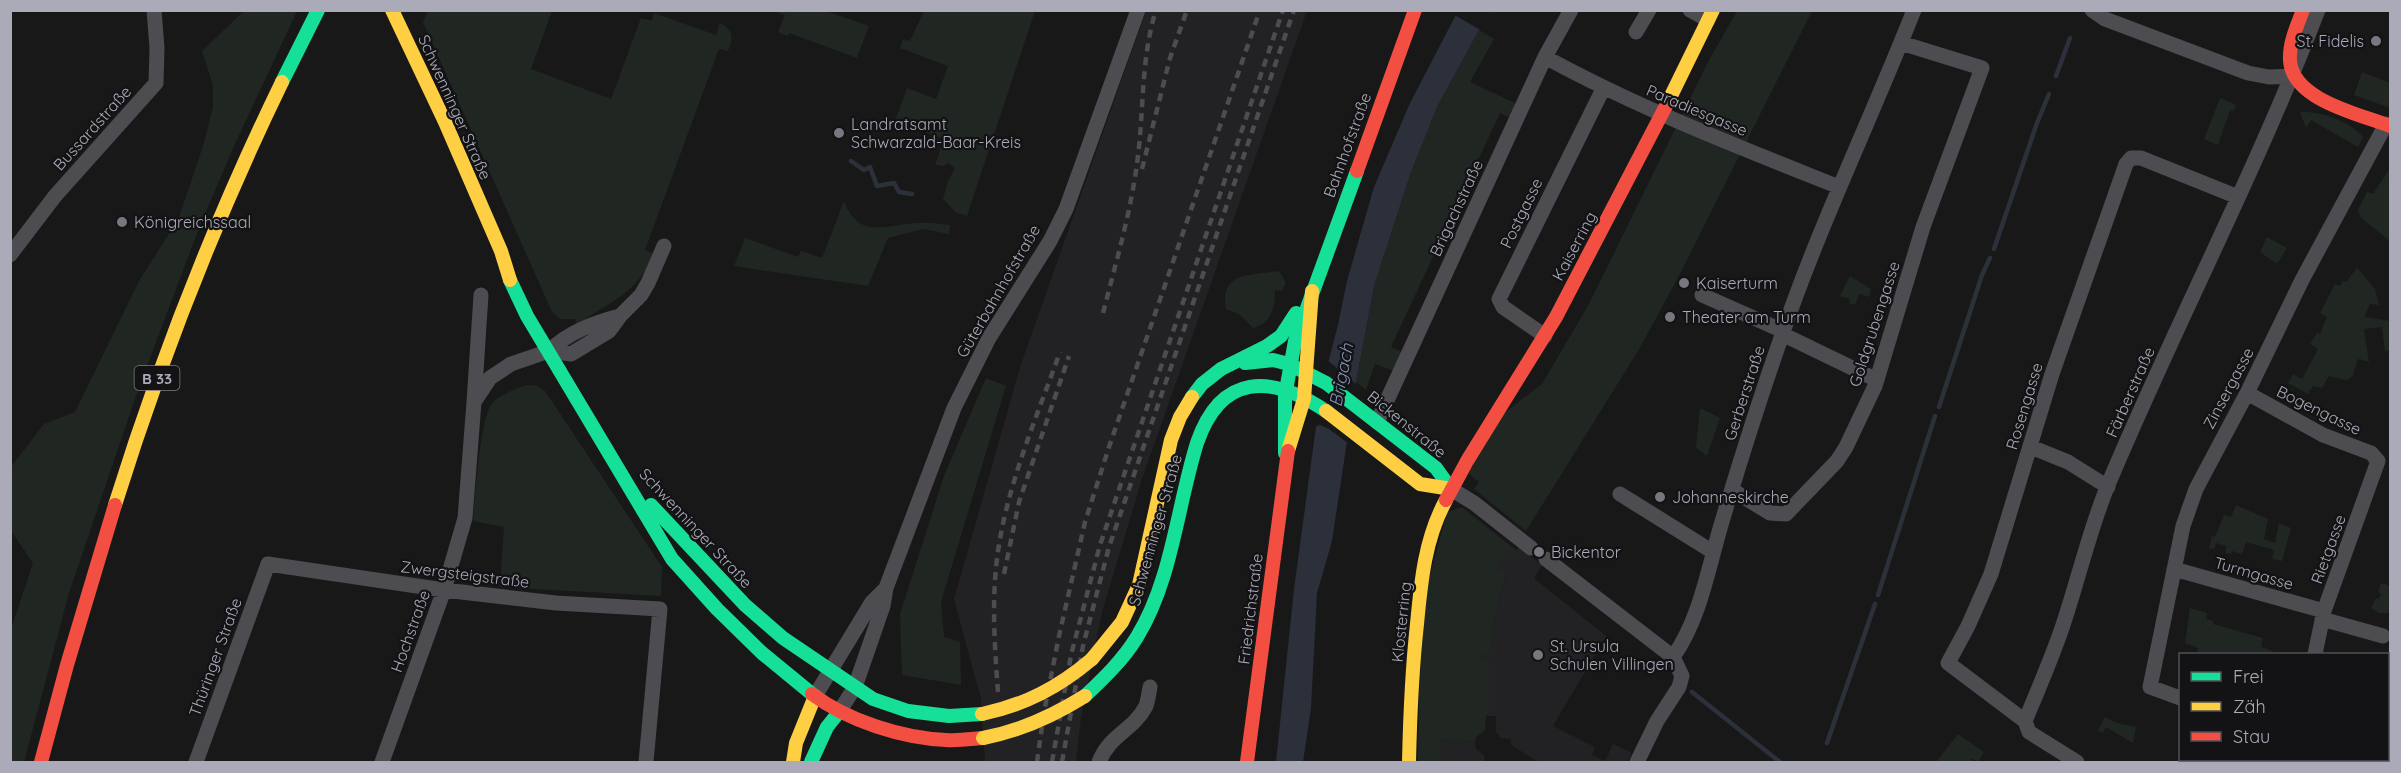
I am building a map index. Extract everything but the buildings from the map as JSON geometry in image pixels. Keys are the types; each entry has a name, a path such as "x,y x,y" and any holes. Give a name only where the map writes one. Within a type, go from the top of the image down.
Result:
{"main road":[{"name":"B 33","path":"41,762 80,615 157,378 204,256 251,147 318,10"},
{"name":"Bahnhofstraße","path":"1285,389 1289,364 1312,291 1415,10"},
{"path":"2303,10 2289,55 2293,76 2305,91 2316,97 2388,125"},
{"name":"Schwenninger Straße","path":"398,13 501,250 516,265 543,318 549,351 672,559 717,609 754,645 815,696 838,712 863,722 908,734 946,740 983,738 1027,728 1058,714 1085,696 1118,666 1137,639 1163,574 1200,434 1214,406 1228,395 1244,388 1270,386 1285,389 1308,400"},
{"name":"Kaiserring","path":"1451,489 1545,336 1661,115 1710,15"},
{"name":"Bahnhofstraße","path":"1265,347 1282,335 1312,291"},
{"name":"Bahnhofstraße","path":"1308,400 1312,375 1312,291"},
{"name":"Schwenninger Straße","path":"622,472 745,605 783,638 873,699 908,711 949,716 1002,711 1029,702 1060,685 1092,659 1113,637 1130,607 1142,574 1168,454 1179,418 1198,388 1221,369 1265,347"},
{"name":"Schwenninger Straße","path":"1221,369 1265,360 1289,364 1312,375"},
{"name":"Bickenstraße","path":"1312,375 1363,411 1436,468 1451,489"},
{"name":"Friedrichstraße","path":"1285,389 1282,421 1286,459"},
{"name":"Bickenstraße","path":"1308,400 1423,485 1451,489"},
{"name":"Friedrichstraße","path":"1247,762 1286,459 1308,400"},
{"name":"Klosterring","path":"1409,762 1411,684 1426,551 1437,516 1451,489"},
{"path":"792,762 796,743 815,696"},
{"path":"811,762 827,727 838,712"}],"street":[{"name":"Bussardstraße","path":"10,255 56,196 156,83 157,48 154,10"},
{"name":"Güterbahnhofstraße","path":"838,712 855,687 883,606 886,588 954,408 989,338 1050,241 1066,209 1138,10"},
{"name":"Brigachstraße","path":"1377,422 1545,57 1570,10"},
{"path":"1636,32 1649,10"},
{"path":"1690,10 1710,15"},
{"name":"Gerberstraße","path":"1673,657 1684,641 1692,622 1731,490 1783,333 1839,187 1914,10"},
{"path":"2092,10 2104,19 2248,73 2269,77 2293,76"},
{"name":"Färberstraße","path":"2027,726 2108,487 2293,76 2318,10"},
{"name":"Goldgrubengasse","path":"1731,490 1770,513 1786,514 1837,461 1846,447 1877,380 1923,227 1982,68 1901,43"},
{"name":"Paradiesgasse","path":"1545,57 1603,89 1661,115 1839,187"},
{"name":"Postgasse","path":"1545,336 1503,308 1499,299 1603,89"},
{"name":"Zinsergasse","path":"2179,697 2150,687 2183,526 2196,489 2247,393 2302,279 2388,125"},
{"name":"Rosengasse","path":"2027,726 1948,663 1968,626 1991,574 2075,307 2126,164 2131,158 2140,158 2238,197"},
{"path":"474,402 490,378 511,364 549,351 571,354 609,331 641,295 664,246"},
{"name":"Hochstraße","path":"382,762 444,590 465,518 481,295"},
{"path":"1702,295 1877,380"},
{"name":"Bogengasse","path":"2247,393 2322,435 2377,457"},
{"path":"2031,447 2068,462 2108,487"},
{"name":"Rietgasse","path":"2315,653 2323,615 2378,466 2377,457"},
{"name":"Bickenstraße","path":"1451,489 1474,503 1531,548"},
{"path":"1620,494 1713,552"},
{"path":"1546,560 1673,657 1682,676 1679,687 1657,721 1637,762"},
{"name":"Zwergsteigstraße","path":"268,564 444,590 556,603 660,609 646,762"},
{"name":"Thüringer Straße","path":"196,762 268,564"},
{"name":"Turmgasse","path":"2174,569 2323,615 2382,636"},
{"name":"Güterbahnhofstraße","path":"815,696 872,602 886,588"},
{"path":"1099,762 1110,742 1134,722 1146,705 1150,687"},
{"path":"2027,726 2077,762"}],"shaded area":[{"path":"245,10 297,11 234,146 199,228 139,387 69,593 24,762 11,762 11,629 33,563 11,531 11,467 44,424 75,412 139,281 178,220 204,143 213,107 213,85 202,51"},
{"path":"428,11 552,11 531,69 611,99 641,18 652,21 654,13 716,35 720,23 730,32 731,43 728,51 719,49 645,250 654,254 648,267 622,295 576,324 575,319 561,319 552,312 423,22"},
{"path":"773,11 825,11 869,26 857,58 789,33 788,36 778,32 785,15"},
{"path":"924,11 1035,11 967,216 955,212 943,199 948,181 955,168 948,163 944,166 935,165 944,139 895,121 907,88 936,99 948,66 900,48 903,39 910,41"},
{"path":"1146,11 1307,11 1142,479 1102,612 1081,718 1076,762 985,762 981,699 954,599 1021,364"},
{"path":"1737,11 1812,11 1680,274 1638,351 1526,531 1474,489 1479,482 1468,473 1504,413 1542,384 1589,304 1709,60"},
{"path":"1479,30 1494,39 1470,82 1517,104 1511,118 1500,113 1391,347 1402,352 1394,371 1375,364 1366,390 1356,382 1374,286 1410,175 1437,107"},
{"path":"2362,72 2390,83 2390,108 2354,95"},
{"path":"2220,98 2236,105 2234,111 2230,110 2218,145 2204,139"},
{"path":"2300,112 2317,113 2334,118 2351,126 2363,137 2358,147 2311,120 2306,128"},
{"path":"2390,168 2390,241 2361,218 2358,210 2367,192 2373,194"},
{"path":"844,201 850,213 865,226 884,227 934,223 950,225 949,234 923,229 888,238 868,286 734,266 745,238 798,257 801,251 822,258"},
{"path":"2267,237 2287,248 2277,264 2260,252"},
{"path":"2357,268 2375,289 2379,305 2370,304 2364,317 2390,321 2390,350 2385,352 2382,327 2364,329 2369,362 2358,359 2352,377 2347,380 2329,376 2322,388 2313,386 2308,394 2288,383 2293,374 2302,379 2318,349 2310,344 2317,333 2320,334 2327,317 2320,313 2335,284 2340,286 2343,281 2346,282"},
{"path":"1279,271 1286,282 1282,291 1275,290 1271,314 1259,326 1253,328 1239,314 1226,309 1227,288 1233,281 1249,275"},
{"path":"1850,276 1871,289 1869,297 1859,294 1855,305 1849,303 1850,299 1840,296"},
{"path":"986,378 1006,386 941,602 944,637 960,642 961,685 902,675 900,614 944,476"},
{"path":"527,385 537,386 545,391 662,567 661,596 500,587 504,527 473,521 479,460 484,427 491,405 502,395"},
{"path":"1700,408 1720,418 1707,456 1696,448"},
{"path":"2236,505 2268,519 2264,539 2275,543 2279,523 2291,528 2282,561 2272,559 2274,550 2246,542 2242,554 2232,551 2231,554 2225,553 2227,546 2216,543 2214,549 2209,548 2212,536 2215,537 2224,515 2231,517"},
{"path":"1463,508 1517,551 1514,556 1506,551 1497,569 1506,574 1494,620 1490,653 1483,653 1481,657 1489,662 1489,714 1486,716 1485,730 1476,737 1475,742 1442,739 1441,762 1418,762 1419,691 1426,589 1447,513"},
{"name":"St. Ursula Schulen Villingen","path":"1519,547 1542,565 1534,578 1606,636 1553,726 1595,747 1592,755 1605,761 1613,744 1630,752 1632,753 1627,762 1539,762 1511,745 1511,739 1501,738 1496,732 1496,716 1488,716 1489,662 1481,657 1483,653 1490,652 1494,620 1506,575 1496,569 1506,550 1514,555"},
{"path":"2381,583 2390,586 2390,613 2379,613 2371,608 2381,594 2378,592"},
{"path":"2190,608 2207,613 2206,619 2213,621 2213,624 2263,638 2261,647 2273,651 2272,653 2197,653 2198,648 2185,643"},
{"path":"2390,658 2390,762 2349,762 2389,761"},
{"path":"2105,717 2117,723 2136,727 2133,743 2106,727 2103,733 2098,731"},
{"path":"1958,734 1984,752 1978,762 1972,758 1970,762 1936,762"},
{"path":"1442,739 1475,742 1476,749 1484,755 1485,762 1441,762"}],"water":[{"name":"Brigach","path":"1458,11 1493,11 1479,30 1437,107 1410,175 1374,286 1356,382 1332,541 1317,593 1311,708 1303,762 1276,762 1294,589 1321,390 1347,281 1374,187 1410,103"}],"pier":[{"path":"1455,10 1488,11 1494,14 1482,31 1453,14"},
{"path":"1326,359 1358,386 1349,444 1329,429 1320,425 1314,427 1318,390"}],"waterway":[{"path":"2056,76 2070,38"},
{"path":"1994,249 2049,94"},
{"path":"851,161 864,170 870,167 877,186 894,183 899,192 912,194"},
{"path":"1939,407 1982,275 1990,258"},
{"path":"1878,595 1935,416"},
{"path":"1827,743 1875,604"},
{"path":"1692,692 1780,762"}],"railway":[{"path":"1103,313 1132,195 1140,138 1145,64 1156,10"},
{"path":"1142,169 1170,58 1187,10"},
{"path":"1037,762 1059,636 1085,522 1260,10"},
{"path":"1052,762 1071,655 1100,545 1283,10"},
{"path":"1062,762 1083,646 1109,547 1294,10"},
{"path":"998,692 994,599 1000,540 1005,513 1021,458 1060,352"},
{"path":"1004,574 1019,502 1069,356"}],"traffic: fast":[{"path":"282,82 318,10"},
{"path":"1285,453 1285,396 1295,341 1357,171"},
{"path":"510,280 527,316 672,559 717,609 762,653 812,694"},
{"path":"1192,397 1202,384 1221,369 1267,346 1281,336 1296,313"},
{"path":"1245,363 1273,360 1289,364 1326,383 1436,468 1451,489"},
{"path":"1085,696 1126,653 1149,615 1173,543 1197,443 1207,420 1220,403 1234,392 1250,387 1267,386 1306,399 1326,411"},
{"path":"651,505 745,605 783,638 873,699 908,711 949,716 982,714"},
{"path":"811,762 827,727 839,712"}],"traffic: slow":[{"path":"392,10 445,122 501,251 510,280"},
{"path":"1668,102 1713,10"},
{"path":"115,505 151,397 191,290 234,185 282,82"},
{"path":"1288,451 1304,399 1312,291"},
{"path":"1092,659 1122,622 1139,585 1171,440 1180,417 1192,397"},
{"path":"1326,411 1420,484 1451,489"},
{"path":"1409,762 1413,676 1422,576 1433,529 1446,500"},
{"path":"982,714 1013,706 1041,694 1092,659"},
{"path":"793,762 796,743 815,696"},
{"path":"983,738 1036,722 1085,696"}],"traffic: jam":[{"path":"1357,171 1415,10"},
{"path":"2303,10 2290,54 2294,74 2302,86 2329,104 2390,126"},
{"path":"1446,500 1467,461 1556,317 1668,102"},
{"path":"1247,762 1288,451"},
{"path":"41,762 67,665 115,505"},
{"path":"812,694 826,704 859,720 894,732 929,739 983,738"}],"place":[{"name":"St. Fidelis","path":"2376,41"},
{"name":"Landratsamt Schwarzald-Baar-Kreis","path":"839,133"},
{"name":"Königreichssaal","path":"122,222"},
{"name":"Kaiserturm","path":"1684,283"},
{"name":"Theater am Turm","path":"1670,317"},
{"name":"Johanneskirche","path":"1660,497"},
{"name":"Bickentor","path":"1539,552"},
{"name":"St. Ursula Schulen Villingen","path":"1538,655"}]}
